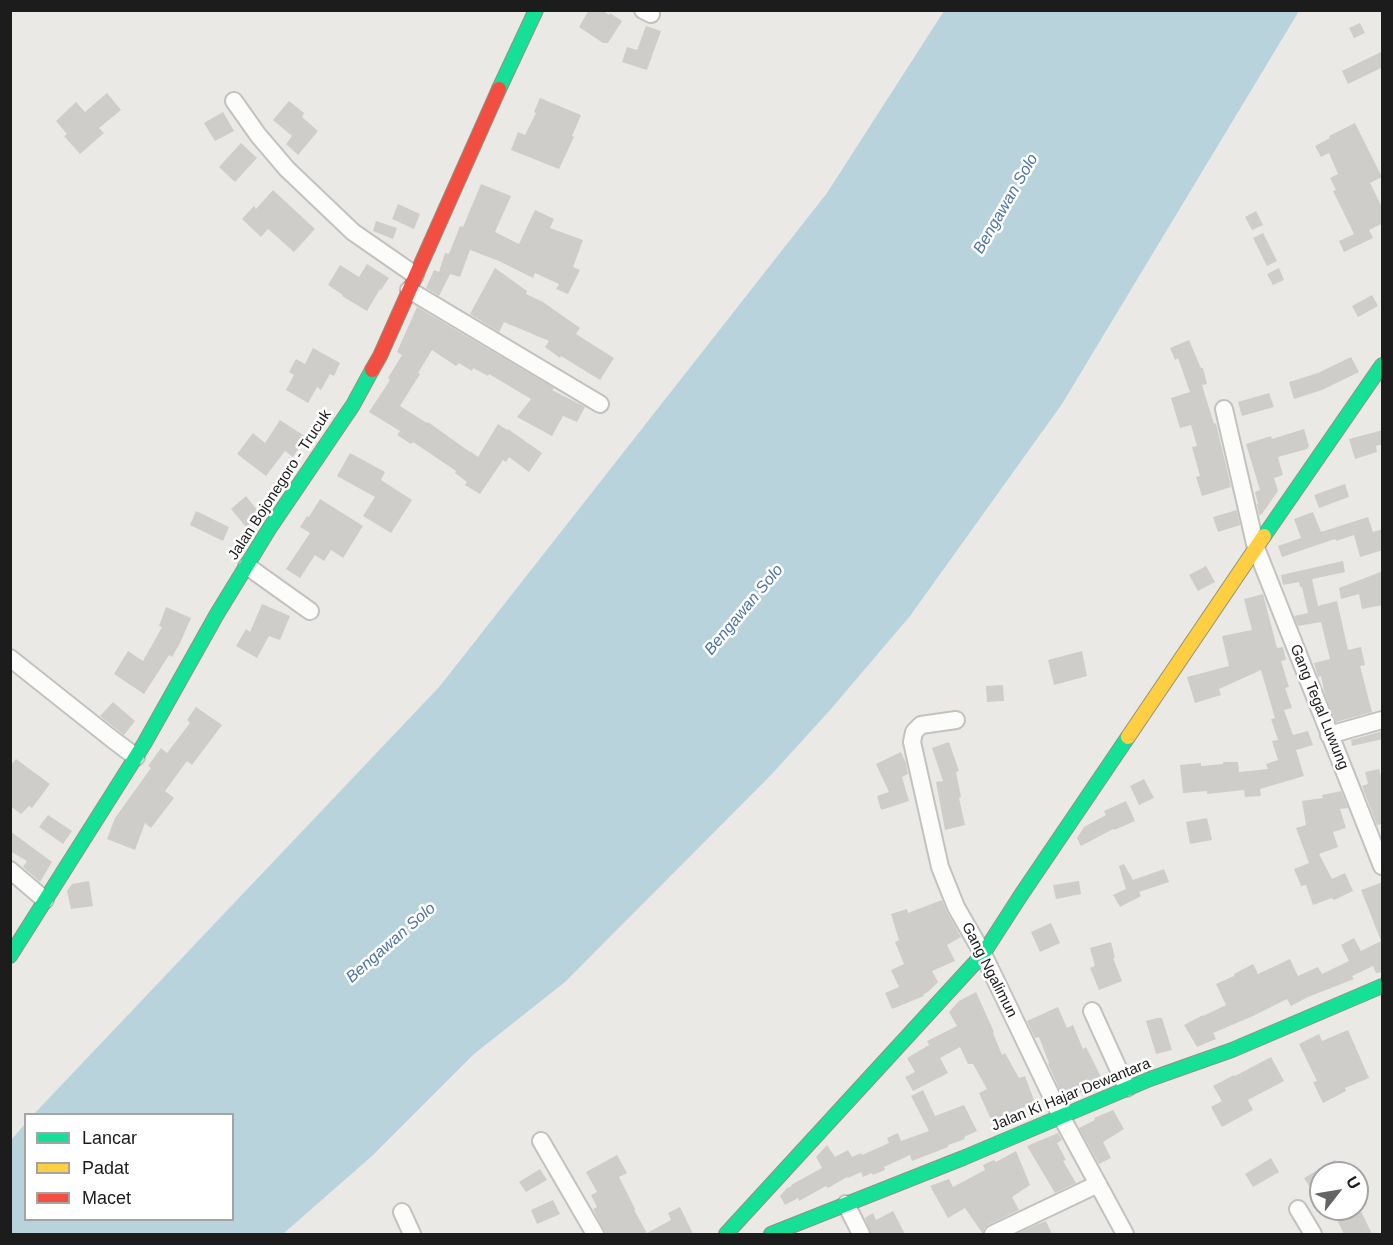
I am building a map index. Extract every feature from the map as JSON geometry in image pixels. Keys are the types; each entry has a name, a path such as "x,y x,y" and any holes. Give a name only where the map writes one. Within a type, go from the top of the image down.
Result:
{"street":[{"name":"Jalan Bojonegoro - Trucuk","path":"10,956 136,757 217,614 269,529 353,405 380,356 483,122 536,10"},
{"path":"234,101 258,135 287,169 353,232 412,283 600,404"},
{"path":"726,1234 983,954 1256,548 1383,365"},
{"name":"Gang Tegal Luwung","path":"1224,409 1256,548 1383,866"},
{"path":"247,567 310,611"},
{"path":"10,658 136,757"},
{"name":"Gang Ngalimun","path":"956,720 921,725 914,732 912,742 939,867 956,907 983,954 1061,1116 1125,1234"},
{"path":"1329,735 1383,720"},
{"path":"10,870 45,900"},
{"name":"Jalan Ki Hajar Dewantara","path":"771,1234 1127,1089 1232,1050 1383,986"},
{"path":"1092,1011 1127,1089"},
{"path":"541,1141 595,1234"},
{"path":"993,1234 1098,1184"},
{"path":"846,1204 861,1234"},
{"path":"1298,1209 1313,1234"},
{"path":"402,1212 412,1234"}],"water":[{"name":"Bengawan Solo","path":"944,11 1299,11 1062,404 910,616 771,775 565,982 474,1054 372,1156 283,1234 11,1234 11,1140 24,1125 24,1221 234,1221 234,1113 35,1113 440,686 827,193"}],"building":[{"path":"589,10 602,10 622,21 608,43 603,43 579,27"},
{"path":"1360,23 1365,33 1354,38 1349,28"},
{"path":"646,26 661,31 647,70 622,62 627,47 637,50"},
{"path":"1383,51 1383,67 1348,84 1342,71"},
{"path":"107,93 121,110 99,128 104,133 80,154 64,136 67,134 56,121 76,102 85,112"},
{"path":"540,98 581,115 572,136 574,137 559,169 511,150 518,132 525,135 536,113 534,112"},
{"path":"289,101 304,113 302,117 318,131 298,155 286,144 292,136 273,120"},
{"path":"223,112 234,131 215,141 204,123"},
{"path":"1355,123 1382,177 1370,183 1383,209 1383,223 1369,230 1373,238 1344,252 1339,241 1354,234 1333,191 1336,190 1330,178 1338,174 1329,153 1321,157 1315,146"},
{"path":"241,143 257,158 235,182 219,167"},
{"path":"481,184 511,196 495,232 519,244 535,210 554,219 550,228 583,240 573,267 580,270 568,294 556,289 559,284 535,273 533,278 470,250 460,277 450,274 439,296 426,288 434,270 439,272 445,253 449,254"},
{"path":"273,190 315,229 294,252 268,229 261,237 242,219 254,206 256,209"},
{"path":"398,204 420,214 414,229 392,219"},
{"path":"1256,211 1263,225 1252,230 1245,217"},
{"path":"376,221 397,228 393,239 373,231"},
{"path":"1263,233 1277,261 1267,266 1253,238"},
{"path":"367,264 389,278 367,311 328,285 340,265 359,277"},
{"path":"495,268 527,291 526,294 543,302 580,328 576,334 614,358 600,380 545,347 549,341 504,322 499,332 470,314"},
{"path":"1279,268 1284,280 1273,285 1267,274"},
{"path":"1372,295 1378,306 1358,317 1352,306"},
{"path":"417,307 554,388 552,390 585,407 577,422 563,416 552,436 517,417 531,399 489,374 488,376 473,368 472,371 459,363 456,366 432,350 400,406 428,422 478,457 498,424 508,429 542,453 529,472 509,457 506,462 503,460 480,494 465,485 467,482 455,473 456,471 413,442 411,444 397,435 400,431 369,412 390,380 388,378 402,355 397,352"},
{"path":"1189,340 1203,368 1207,384 1202,385 1214,424 1216,423 1231,487 1202,496 1196,477 1200,476 1192,447 1197,446 1191,425 1180,428 1171,398 1190,392 1178,358 1175,360 1170,348"},
{"path":"313,348 340,363 334,376 330,374 321,390 317,387 308,403 286,390 294,375 289,372 296,359 305,364"},
{"path":"1351,357 1359,372 1322,390 1294,399 1289,382 1318,373"},
{"path":"1269,393 1274,407 1242,416 1238,402"},
{"path":"280,420 306,437 293,457 285,451 266,476 237,454 253,433 265,443"},
{"path":"1304,429 1309,446 1307,449 1278,457 1283,475 1274,478 1278,491 1259,515 1255,492 1260,490 1246,444"},
{"path":"1383,430 1383,444 1376,446 1377,452 1355,459 1349,439"},
{"path":"350,453 385,472 381,480 412,500 391,533 363,516 375,497 337,476"},
{"path":"1345,484 1349,497 1319,508 1314,495"},
{"path":"246,496 261,515 246,527 231,509"},
{"path":"320,499 363,526 343,558 331,550 324,561 315,555 300,578 286,569 310,533 300,527"},
{"path":"1237,510 1240,525 1218,532 1213,517"},
{"path":"196,511 229,527 223,541 190,525"},
{"path":"1313,512 1321,532 1368,517 1373,532 1383,529 1383,550 1360,557 1354,535 1282,557 1278,546 1301,538 1294,519"},
{"path":"1343,561 1345,572 1312,579 1318,606 1337,601 1348,650 1361,647 1365,665 1360,666 1372,712 1336,722 1325,695 1321,676 1318,677 1314,663 1330,659 1321,622 1298,626 1294,616 1308,613 1302,587 1299,582 1283,585 1281,575"},
{"path":"1206,566 1215,582 1198,591 1189,575"},
{"path":"1383,571 1383,605 1362,609 1359,594 1341,599 1339,588"},
{"path":"1263,594 1277,648 1283,647 1286,660 1281,661 1289,687 1285,688 1292,708 1284,710 1293,735 1308,731 1313,745 1296,750 1304,776 1260,789 1261,796 1245,797 1244,790 1207,794 1207,791 1183,793 1180,765 1201,763 1201,766 1238,762 1239,772 1268,769 1266,764 1278,760 1272,741 1278,740 1271,719 1275,718 1261,670 1219,689 1221,695 1195,703 1187,677 1229,666 1222,636 1252,630 1244,599"},
{"path":"262,604 290,616 280,640 269,636 257,658 236,646 246,629 250,632"},
{"path":"166,607 191,618 172,657 169,655 144,694 114,674 128,651 143,661 162,627 159,626"},
{"path":"1082,651 1087,676 1054,685 1048,660"},
{"path":"1003,685 1004,701 987,702 986,686"},
{"path":"113,702 135,721 124,735 100,716"},
{"path":"196,707 222,725 192,765 187,761 165,791 174,798 151,828 145,823 135,850 107,839 115,818 151,768 148,766 161,748 167,753 190,723 187,720"},
{"path":"1383,731 1383,739 1352,746 1351,740"},
{"path":"949,742 959,771 956,772 965,825 945,830 936,782 943,781 932,748"},
{"path":"901,752 908,774 902,777 909,801 881,810 877,796 889,792 876,764"},
{"path":"16,759 50,784 32,808 29,806 21,814 10,806 10,766"},
{"path":"1379,769 1383,783 1383,824 1377,825 1362,786 1368,784 1365,772"},
{"path":"1144,779 1154,798 1139,805 1130,786"},
{"path":"1341,791 1348,808 1340,809 1346,828 1333,832 1338,847 1319,854 1332,879 1345,873 1353,891 1334,900 1332,898 1313,905 1306,885 1301,886 1294,869 1309,863 1296,828 1306,825 1302,801 1323,798 1322,795"},
{"path":"1126,801 1135,821 1113,829 1081,846 1077,838 1084,827 1106,815 1104,811"},
{"path":"48,815 72,831 63,844 39,827"},
{"path":"1207,818 1212,840 1190,844 1186,822"},
{"path":"10,831 52,862 40,882 23,867 27,861 10,851"},
{"path":"1124,864 1133,880 1164,869 1169,882 1139,892 1141,896 1120,907 1113,895 1126,889 1119,866"},
{"path":"89,881 93,906 71,909 67,891 72,884"},
{"path":"1079,881 1081,894 1056,899 1053,885"},
{"path":"1383,882 1383,972 1376,973 1373,966 1352,976 1354,979 1291,1006 1287,999 1213,1033 1216,1039 1197,1047 1184,1025 1226,1005 1216,984 1253,964 1258,974 1290,959 1298,976 1318,967 1322,974 1349,961 1341,945 1354,938 1361,951 1381,941 1361,890"},
{"path":"942,900 961,937 947,945 955,961 932,971 938,982 924,996 892,1009 885,993 899,987 891,970 904,964 895,942 899,940 891,914 907,909 908,913"},
{"path":"1051,923 1060,943 1040,952 1031,932"},
{"path":"1111,942 1115,958 1113,958 1122,981 1099,990 1090,968 1095,966 1090,948"},
{"path":"976,992 1002,1055 1005,1053 1019,1078 1025,1076 1035,1103 1016,1110 1018,1116 993,1124 979,1093 987,1089 973,1064 968,1064 960,1047 940,1058 948,1073 913,1091 905,1077 915,1072 907,1058 929,1045 927,1041 957,1026 949,1012 959,1001"},
{"path":"1058,1007 1067,1028 1073,1025 1083,1049 1086,1047 1104,1083 1064,1099 1039,1037 1035,1038 1027,1021"},
{"path":"1162,1018 1172,1050 1156,1054 1146,1021"},
{"path":"1348,1030 1369,1078 1345,1088 1346,1091 1323,1103 1313,1082 1317,1081 1299,1044 1319,1034 1322,1041"},
{"path":"1271,1057 1284,1081 1248,1100 1253,1110 1222,1127 1211,1107 1222,1101 1213,1086"},
{"path":"923,1090 935,1116 964,1105 977,1131 948,1147 912,1161 910,1155 884,1167 885,1170 873,1175 872,1173 863,1177 861,1172 828,1188 826,1186 799,1201 798,1198 785,1205 780,1196 791,1185 822,1168 816,1157 827,1145 835,1157 848,1150 852,1157 889,1143 887,1138 898,1133 901,1141 929,1131 911,1096"},
{"path":"1113,1110 1124,1129 1103,1142 1111,1158 1099,1164 1079,1128 1095,1120 1094,1118"},
{"path":"1058,1133 1062,1140 1057,1143 1066,1160 1063,1161 1076,1183 1055,1193 1027,1146"},
{"path":"1016,1151 1030,1185 1012,1197 1019,1210 988,1225 983,1234 965,1208 948,1218 930,1186 949,1179 953,1187 985,1170 983,1165 994,1160 996,1162"},
{"path":"617,1155 627,1173 619,1177 647,1233 671,1220 668,1213 680,1207 693,1234 606,1234 593,1209 597,1207 591,1195 597,1192 586,1172"},
{"path":"1271,1158 1279,1172 1253,1187 1245,1174"},
{"path":"540,1169 547,1180 526,1192 519,1182"},
{"path":"1309,1175 1309,1186 1304,1178"},
{"path":"553,1200 560,1214 537,1224 531,1210"},
{"path":"893,1211 905,1234 871,1234 865,1218 873,1213 876,1220"},
{"path":"1046,1221 1052,1234 1016,1234 1036,1225"},
{"path":"1338,1221 1366,1221 1372,1234 1344,1234"}],"traffic: fast":[{"path":"499,89 536,10"},
{"path":"1264,536 1382,365"},
{"path":"10,956 144,744 217,614 269,529 353,405 372,370"},
{"path":"726,1234 983,954 1128,737"},
{"path":"771,1234 963,1158 1150,1079 1232,1050 1382,986"}],"traffic: slow":[{"path":"1128,737 1264,536"}],"traffic: jam":[{"path":"372,370 499,89"}]}
